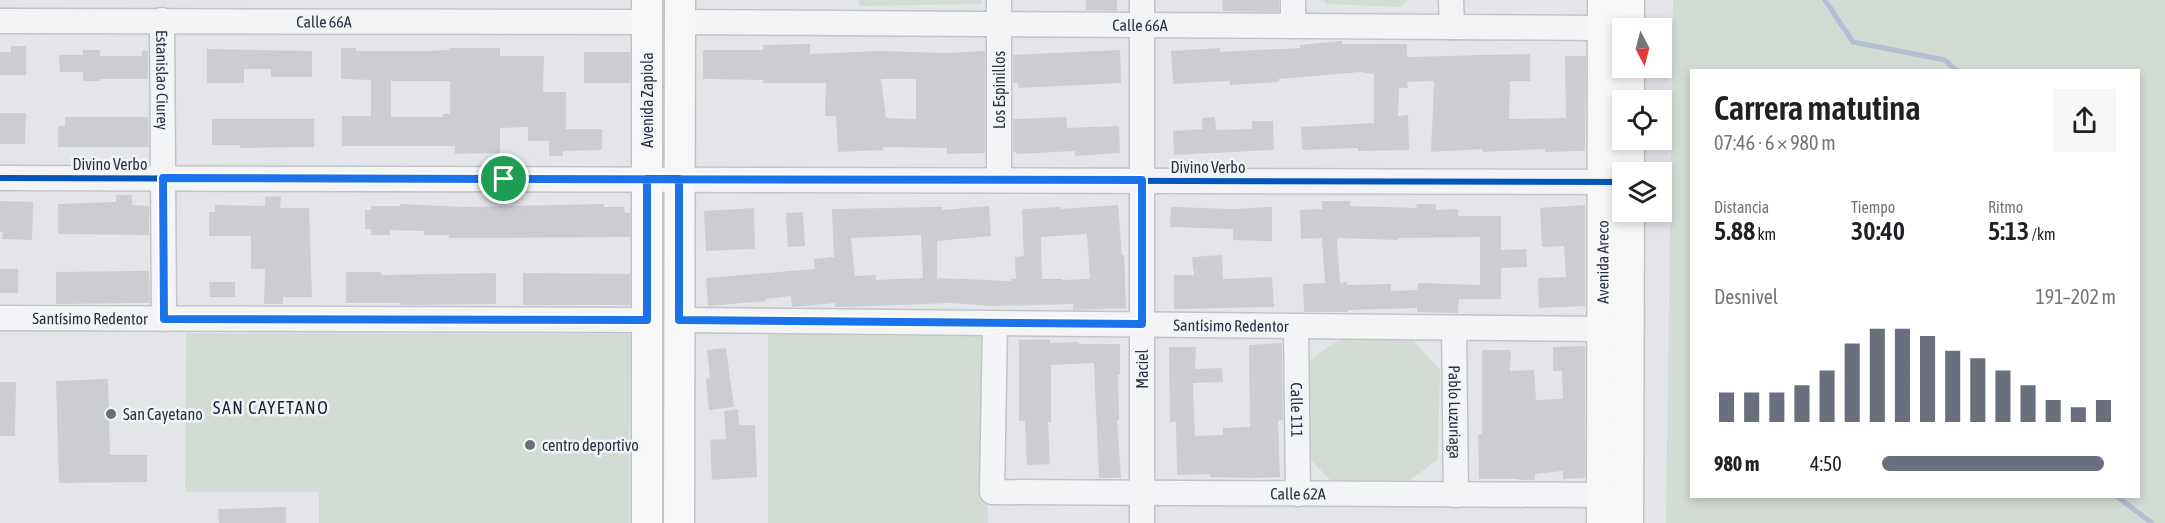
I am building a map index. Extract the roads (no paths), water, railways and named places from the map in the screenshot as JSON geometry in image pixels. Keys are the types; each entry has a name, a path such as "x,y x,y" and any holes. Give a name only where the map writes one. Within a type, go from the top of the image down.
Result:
{"main road":[{"name":"Avenida Areco","path":"1617,162 1611,19 1629,0"},
{"name":"Avenida Zapiola","path":"647,11 647,523"},
{"name":"Avenida Zapiola","path":"679,523 680,11"},
{"name":"Avenida Areco","path":"1602,509 1602,329 1613,222"},
{"name":"Avenida Areco","path":"1628,523 1629,222"}],"street":[{"name":"Los Espinillos","path":"999,0 999,180"},
{"name":"Maciel","path":"1142,0 1142,523"},
{"path":"1293,0 1293,26"},
{"path":"1451,0 1452,27"},
{"name":"Calle 66A","path":"0,21 162,20 506,10 647,11"},
{"name":"Calle 66A","path":"680,11 1000,24 1452,27 1611,19"},
{"name":"Estanislao Ciurey","path":"162,20 164,319"},
{"name":"Divino Verbo","path":"0,178 1612,179"},
{"name":"Santísimo Redentor","path":"0,318 647,320"},
{"name":"Santísimo Redentor","path":"679,320 1602,329"},
{"name":"Calle 62A","path":"995,324 992,492 1456,495 1602,509"},
{"name":"Calle 111","path":"1296,326 1298,494"},
{"name":"Pablo Luzuriaga","path":"1454,328 1456,495"}],"waterway":[{"path":"1825,0 1853,42 1945,60 1955,69"},
{"path":"2119,498 2152,523"}],"place":[{"name":"San Cayetano","path":"111,414"},
{"name":"centro deportivo","path":"530,445"}],"district":[{"name":"SAN CAYETANO","path":"271,408"}]}
